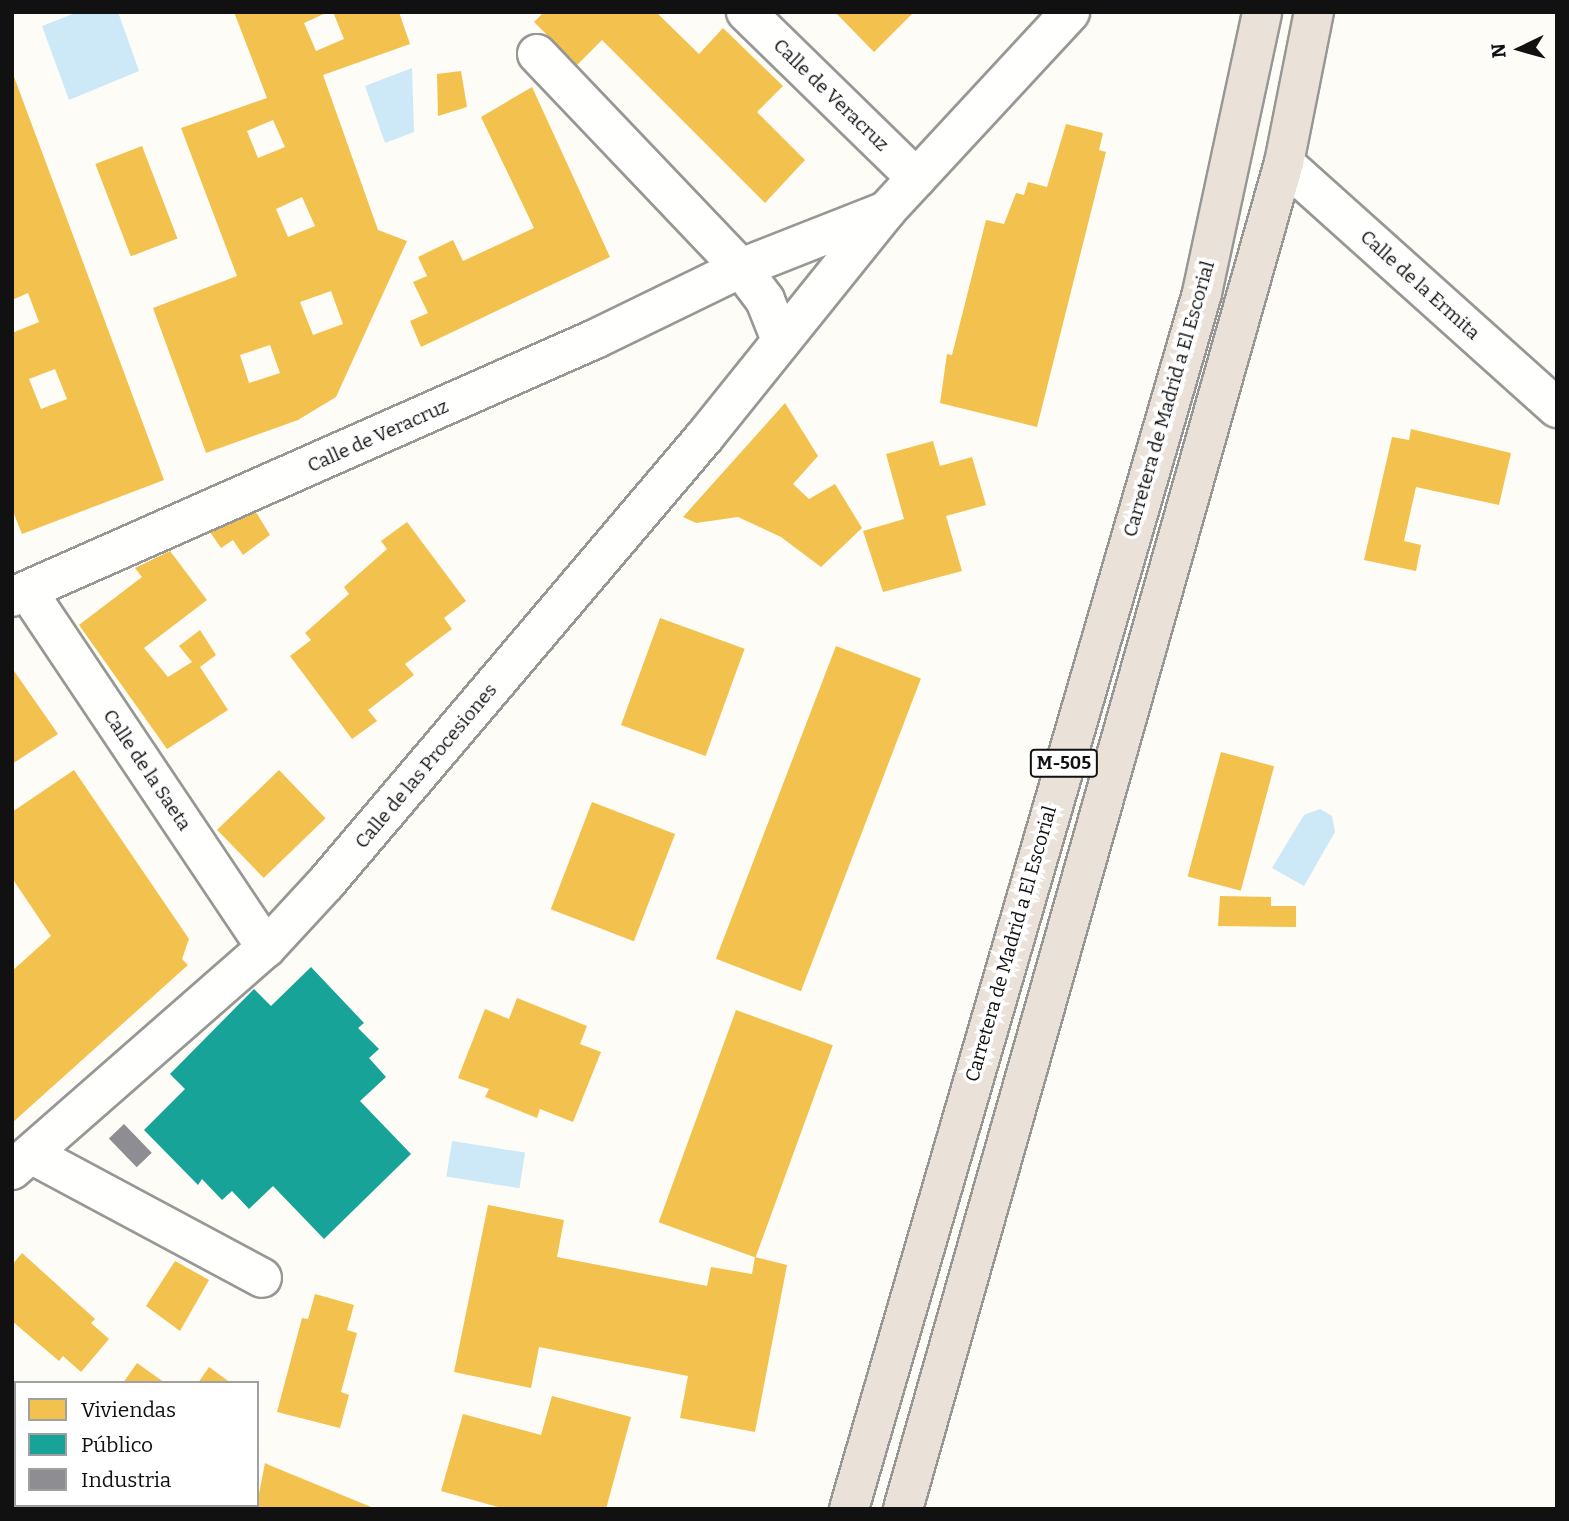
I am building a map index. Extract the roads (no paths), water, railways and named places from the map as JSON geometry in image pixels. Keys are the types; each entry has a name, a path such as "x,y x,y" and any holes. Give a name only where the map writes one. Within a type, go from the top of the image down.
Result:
{"highway":[{"name":"Carretera de Madrid a El Escorial","path":"849,1509 1202,293 1262,12"},
{"name":"M-505","path":"903,1509 1284,163 1314,12"}],"street":[{"name":"Calle de Veracruz","path":"746,12 916,178"},
{"name":"Calle de Veracruz","path":"781,340 886,211 1070,12"},
{"path":"537,54 741,268 765,300 781,340"},
{"name":"Calle de la Ermita","path":"1284,163 1557,408"},
{"name":"Calle de Veracruz","path":"20,595 595,340 741,268 886,211"},
{"name":"Calle de las Procesiones","path":"262,1278 22,1162 266,948 487,694 781,340"},
{"name":"Calle de la Saeta","path":"20,595 266,948"}],"water":[{"path":"78,12 118,12 139,71 69,100 42,26"},
{"path":"412,68 414,132 385,143 365,86"},
{"path":"1320,809 1332,816 1335,832 1304,886 1272,868 1304,815"},
{"path":"452,1141 525,1153 519,1188 446,1177"}]}
